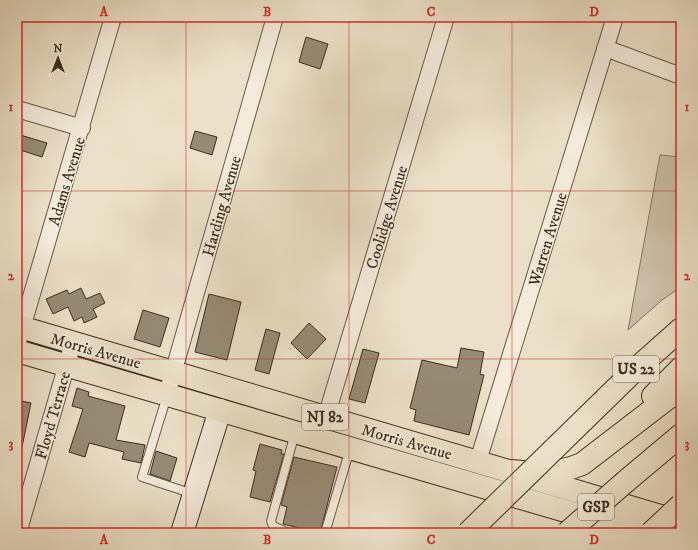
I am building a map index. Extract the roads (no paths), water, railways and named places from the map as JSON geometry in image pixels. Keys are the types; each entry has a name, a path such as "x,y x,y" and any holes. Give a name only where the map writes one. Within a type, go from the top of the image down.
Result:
{"main road":[{"path":"593,411 623,367 681,312"},
{"name":"US 22","path":"468,533 636,369 681,329"},
{"name":"Morris Avenue","path":"19,333 73,343 681,522"},
{"name":"Morris Avenue","path":"17,350 641,533"},
{"path":"597,454 681,368"},
{"path":"511,471 539,474 558,472 582,464 597,454 681,388"},
{"name":"GSP","path":"567,533 681,435"},
{"path":"651,533 681,505"}],"street":[{"name":"Adams Avenue","path":"19,333 82,128 113,17"},
{"name":"Harding Avenue","path":"167,394 275,17"},
{"name":"Coolidge Avenue","path":"326,417 446,17"},
{"name":"Warren Avenue","path":"478,461 615,17"},
{"path":"605,48 681,76"},
{"path":"17,109 82,128"},
{"name":"Floyd Terrace","path":"18,533 73,343"},
{"path":"182,533 220,410"}],"lane":[{"path":"167,394 142,477 194,494"},
{"path":"289,533 273,526 271,521 296,432"},
{"path":"325,533 350,448"}]}
